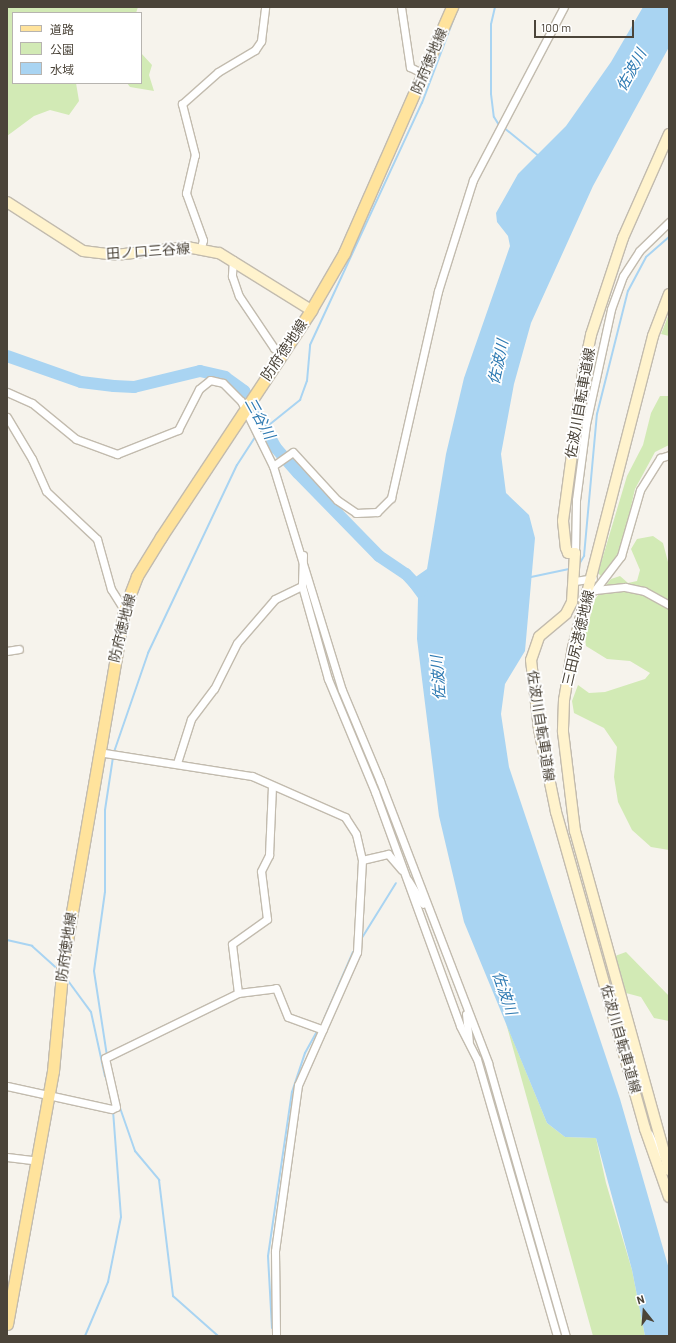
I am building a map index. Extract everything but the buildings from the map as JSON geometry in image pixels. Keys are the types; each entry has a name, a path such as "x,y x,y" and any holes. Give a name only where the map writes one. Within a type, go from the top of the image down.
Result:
{"main road":[{"name":"防府徳地線","path":"7,1324 49,1097 63,964 98,752 124,610 137,576 310,310 344,253 424,74 452,7"},
{"name":"佐波川自転車道線","path":"669,134 623,238 592,335 575,422 563,521 566,548 568,553 575,556 575,577 569,610 545,629 531,660 539,729 556,812 645,1129 665,1170 669,1197"},
{"name":"田ノ口三谷線","path":"7,202 83,251 114,255 201,247 233,260 310,310"},
{"name":"三田尻港徳地線","path":"665,1170 661,1148 575,831 565,771 565,692 573,647 592,591 593,578 653,336 669,294"}],"street":[{"path":"201,247 203,240 186,193 195,155 182,104 218,72 256,50 261,41 265,7"},
{"path":"401,7 410,67 424,74"},
{"path":"273,466 293,452 337,500 356,513 377,512 391,498 438,291 473,180 564,7"},
{"path":"575,556 576,500 586,424 611,309 628,267 669,222"},
{"path":"233,260 232,276 239,296 274,348 282,353"},
{"path":"7,392 32,404 76,439 117,454 178,430 202,384 210,380 223,383 249,403 273,466 303,555 342,690 488,1063 566,1336"},
{"path":"7,417 32,459 46,491 97,539 111,590 124,610"},
{"path":"592,591 622,556 640,490 660,458 669,455"},
{"path":"303,555 300,565 302,586 328,680 469,1043 557,1336"},
{"path":"575,577 593,578"},
{"path":"177,763 191,719 214,689 237,643 275,598 302,586"},
{"path":"592,591 625,587 644,591 669,605"},
{"path":"7,651 19,649"},
{"path":"98,752 177,763 252,776 351,822 362,860 357,952 320,1029 298,1085 275,1251 276,1336"},
{"path":"238,993 232,944 267,919 261,871 269,855 272,786"},
{"path":"362,860 388,854 426,903"},
{"path":"596,953 608,949"},
{"path":"7,1086 49,1097 115,1108 106,1058 238,993 276,988 288,1017 320,1029"},
{"path":"468,1011 469,1043"},
{"path":"645,1129 661,1148"},
{"path":"7,1157 38,1161"}],"green space":[{"path":"7,7 138,7 136,12 12,12 12,84 76,84 79,101 69,115 50,110 34,116 7,136"},
{"path":"142,54 152,65 149,75 154,91 130,87 128,84 142,84"},
{"path":"669,314 669,336 661,334"},
{"path":"660,396 669,396 669,445 655,452 635,489 622,546 603,578 598,573 627,476 643,445 651,413"},
{"path":"653,536 663,543 668,562 669,850 651,847 632,830 618,802 614,777 617,747 604,728 574,713 572,701 578,685 589,693 605,692 645,679 650,673 630,661 607,659 586,646 585,636 595,599 611,579 620,576 628,583 637,581 640,570 631,549 637,539"},
{"path":"626,952 669,996 669,1021 654,1018 641,997 626,993 615,956"},
{"path":"506,1023 547,1123 565,1137 596,1138 606,1183 632,1270 645,1336 593,1336"}],"water":[{"name":"佐波川","path":"643,7 669,7 669,47 593,186 531,323 514,384 501,454 506,493 529,515 535,538 525,651 505,684 501,714 509,767 620,1099 669,1269 669,1336 645,1336 632,1270 596,1138 565,1137 547,1123 464,922 439,816 417,639 418,598 407,583 427,569 446,454 464,378 510,246 508,236 497,222 496,213 518,174 566,126 611,62"}],"waterway":[{"path":"259,433 300,400 307,381 310,345 422,103 458,7"},
{"path":"495,7 491,24 491,94 494,117 499,125"},
{"path":"503,127 540,157"},
{"path":"578,566 584,556 597,414 628,291 646,257 669,237"},
{"name":"三谷川","path":"7,356 81,382 114,386 134,387 200,371 225,377 244,391 276,448 298,473 379,556 406,574 422,591"},
{"path":"114,752 148,653 237,465 256,436"},
{"path":"531,577 570,569"},
{"path":"107,1056 94,971 105,892 105,810 113,757"},
{"path":"360,941 396,883"},
{"path":"7,940 32,946 55,967"},
{"path":"324,1019 353,952"},
{"path":"66,978 91,1012 105,1076"},
{"path":"272,1328 268,1256 292,1092 305,1053 318,1030"},
{"path":"119,1105 135,1151 159,1180 173,1296 218,1336"},
{"path":"85,1336 108,1282 121,1217 113,1111"}]}
